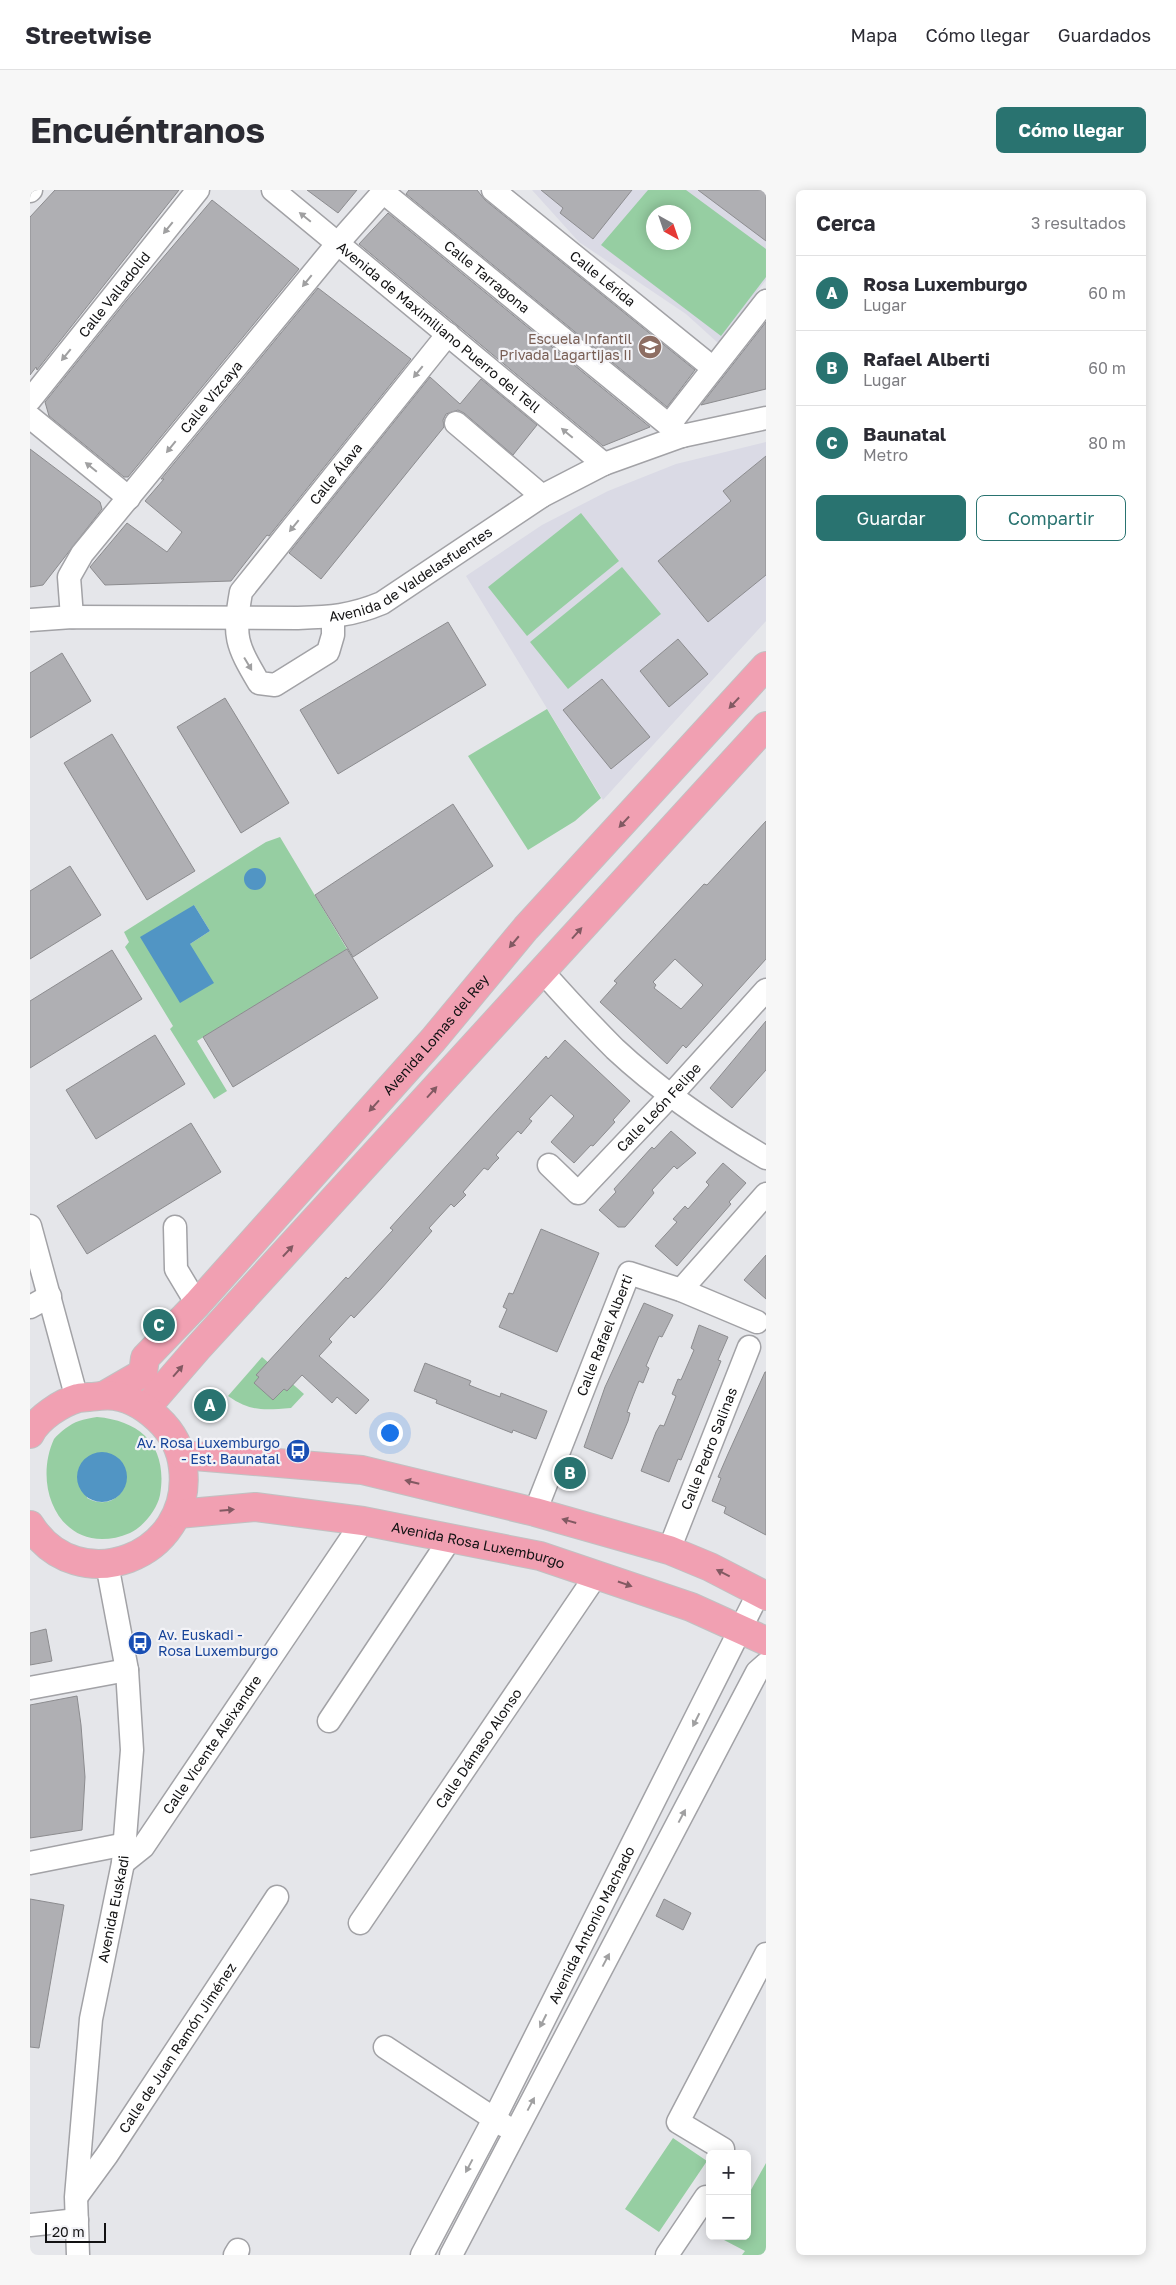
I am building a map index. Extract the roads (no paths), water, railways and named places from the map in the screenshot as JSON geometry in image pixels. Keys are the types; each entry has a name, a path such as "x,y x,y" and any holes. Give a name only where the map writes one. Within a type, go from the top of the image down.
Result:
{"main road":[{"name":"Avenida Lomas del Rey","path":"105,1395 143,1373 145,1358 197,1304 433,1040 526,928 766,666"},
{"path":"146,1408 197,1349 766,726"},
{"path":"30,1434 52,1411 77,1399 105,1395 126,1399 146,1408 168,1428 182,1455 185,1485 178,1514 161,1539 137,1556 107,1564 81,1562 56,1552 37,1536 30,1525"},
{"path":"182,1455 362,1470 535,1512 669,1550 710,1567 763,1594"},
{"name":"Avenida Rosa Luxemburgo","path":"178,1514 255,1507 363,1521 540,1556 691,1607 766,1641"}],"street":[{"name":"Calle Valladolid","path":"30,400 198,190"},
{"name":"Avenida de Maximiliano Puerro del Tell","path":"273,190 604,464"},
{"name":"Calle Lérida","path":"493,190 713,368"},
{"name":"Calle Vizcaya","path":"72,617 69,577 82,554 384,191"},
{"name":"Calle Tarragona","path":"384,191 675,431"},
{"path":"675,431 713,368 766,301"},
{"name":"Calle Álava","path":"333,617 334,629 328,652 275,685 259,683 240,649 236,618 241,592 448,334"},
{"path":"30,417 129,498"},
{"name":"Avenida de Valdelasfuentes","path":"30,620 72,617 333,617 358,613 382,603 542,496 604,464 675,431 766,418"},
{"path":"456,423 542,496"},
{"path":"542,971 616,1050 671,1096 733,1139 766,1158"},
{"name":"Calle León Felipe","path":"549,1165 578,1193 671,1096 766,990"},
{"path":"757,1322 681,1290 766,1194"},
{"path":"30,1226 77,1399"},
{"path":"175,1227 176,1268 197,1304"},
{"name":"Calle Rafael Alberti","path":"535,1512 629,1273 681,1290"},
{"path":"30,1308 50,1296"},
{"name":"Calle Pedro Salinas","path":"669,1550 749,1348"},
{"name":"Calle Vicente Aleixandre","path":"124,1854 143,1847 363,1521"},
{"path":"329,1722 450,1538"},
{"name":"Avenida Euskadi","path":"78,2255 76,2197 91,2019 124,1854 132,1750 127,1670 107,1564"},
{"name":"Calle Dámaso Alonso","path":"360,1923 597,1574"},
{"name":"Avenida Antonio Machado","path":"422,2255 494,2119 740,1630 763,1594"},
{"name":"Avenida Antonio Machado","path":"451,2255 757,1672 766,1664"},
{"path":"30,1688 127,1670"},
{"path":"711,1690 743,1700"},
{"path":"30,1863 124,1854"},
{"name":"Calle de Juan Ramón Jiménez","path":"76,2197 107,2155 277,1898"},
{"path":"723,2149 678,2122 766,1954"},
{"path":"385,2048 515,2133"},
{"path":"667,2255 706,2197"},
{"path":"30,2225 77,2220"}],"water":[{"path":"255,868 263,871 266,879 263,887 255,890 247,887 244,879 247,871"},
{"path":"194,905 210,931 190,944 214,983 180,1003 140,937"},
{"path":"102,1452 112,1454 120,1459 125,1467 127,1477 125,1487 120,1495 112,1500 102,1502 92,1500 84,1495 79,1487 77,1477 79,1467 84,1459 92,1454"}],"place":[{"name":"Escuela Infantil Privada Lagartijas II","path":"650,347"},
{"name":"Baunatal","path":"159,1325"},
{"name":"Rosa Luxemburgo","path":"210,1405"},
{"name":"Av. Rosa Luxemburgo - Est. Baunatal","path":"298,1451"},
{"name":"Rafael Alberti","path":"570,1473"},
{"name":"Av. Euskadi - Rosa Luxemburgo","path":"140,1643"}]}
